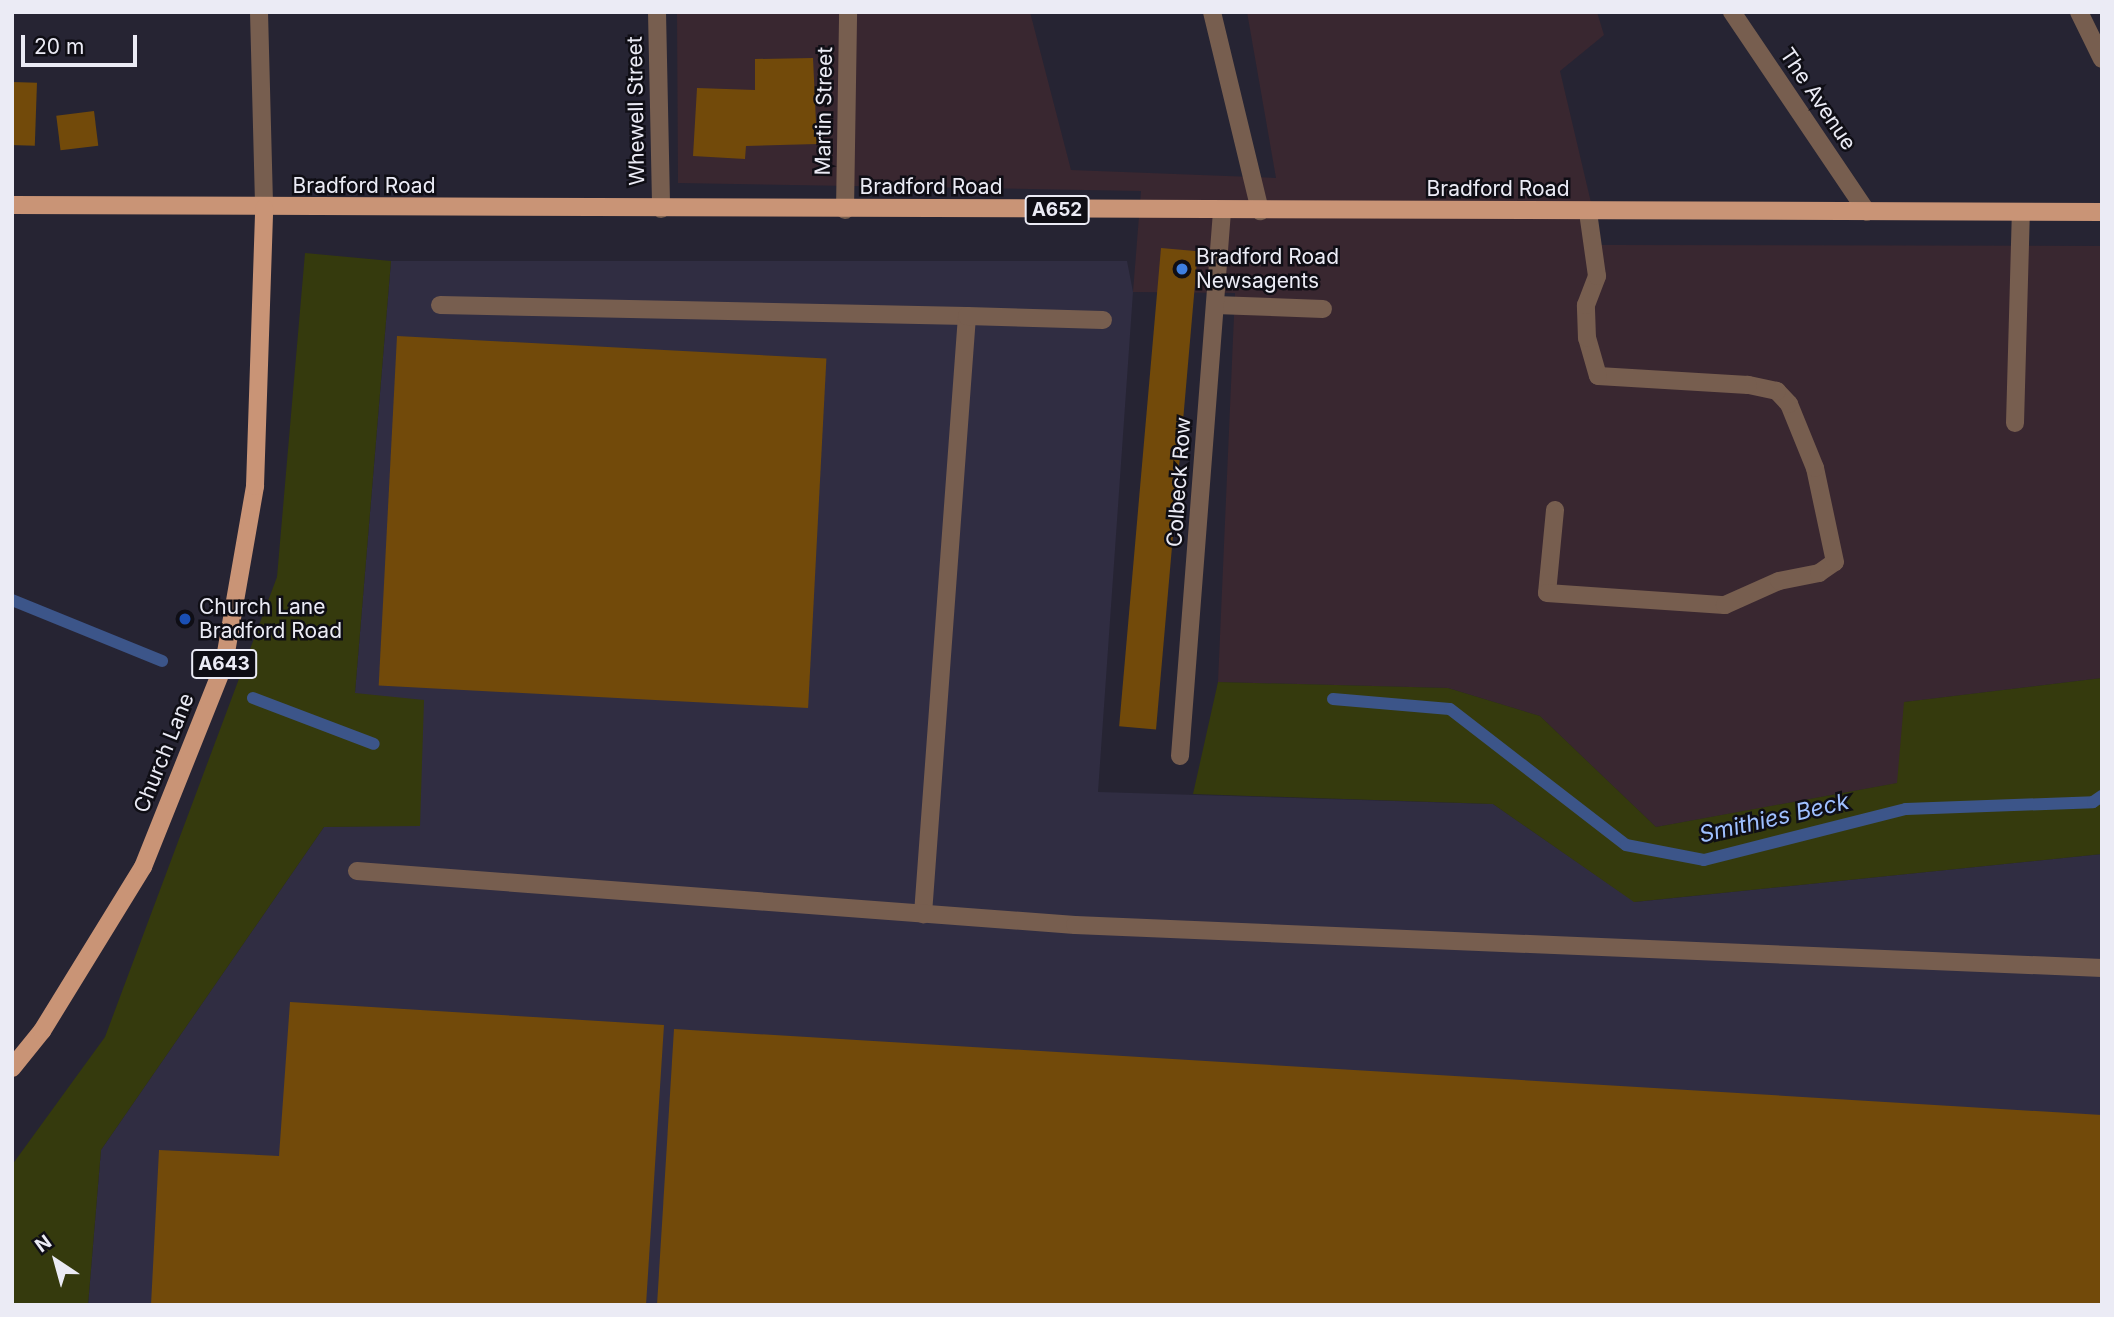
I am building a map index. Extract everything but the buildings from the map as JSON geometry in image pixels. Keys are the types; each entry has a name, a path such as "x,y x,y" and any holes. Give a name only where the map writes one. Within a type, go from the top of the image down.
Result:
{"main road":[{"name":"Bradford Road","path":"12,205 845,210 2102,212"},
{"name":"Church Lane","path":"12,1068 42,1031 144,867 224,664 255,486 264,208"}],"street":[{"path":"259,12 264,208"},
{"name":"Whewell Street","path":"657,12 660,209"},
{"name":"Martin Street","path":"845,210 848,12"},
{"path":"1212,12 1260,211"},
{"name":"The Avenue","path":"1732,12 1867,212"},
{"path":"2079,12 2102,59"},
{"name":"Colbeck Row","path":"1180,756 1223,211"},
{"path":"1555,510 1547,593 1725,605 1779,581 1819,573 1835,562 1815,468 1789,404 1777,391 1748,385 1598,376 1587,338 1586,305 1597,276 1588,212"},
{"path":"2015,423 2021,212"},
{"path":"440,305 1103,320"},
{"path":"1215,305 1323,309"},
{"path":"923,914 967,316"},
{"path":"358,871 1075,925 2102,968"}],"shaded area":[{"path":"677,12 1030,12 1071,170 1276,178 1247,12 1597,12 1604,35 1560,71 1601,245 2102,246 2102,678 1905,702 1898,783 1656,827 1540,716 1448,688 1218,682 1235,293 1133,292 1141,191 678,183"},
{"path":"391,261 1127,261 1133,292 1098,792 1493,804 1635,902 2102,854 2102,1305 88,1305 101,1150 324,827 420,825 355,693"}],"green space":[{"path":"305,253 391,261 355,693 424,700 420,826 324,827 101,1150 88,1305 12,1305 12,1165 105,1037 277,577"},
{"path":"2102,678 2102,854 1634,902 1493,804 1193,794 1218,682 1448,688 1540,716 1656,827 1897,783 1904,702"}],"waterway":[{"name":"Smithies Beck","path":"12,600 162,661"},
{"name":"Smithies Beck","path":"253,698 374,744"},
{"name":"Smithies Beck","path":"1333,699 1450,709 1626,845 1704,860 1906,809 2093,802 2102,796"}],"place":[{"name":"Bradford Road Newsagents","path":"1182,269"},
{"name":"Church Lane Bradford Road","path":"185,619"}]}
